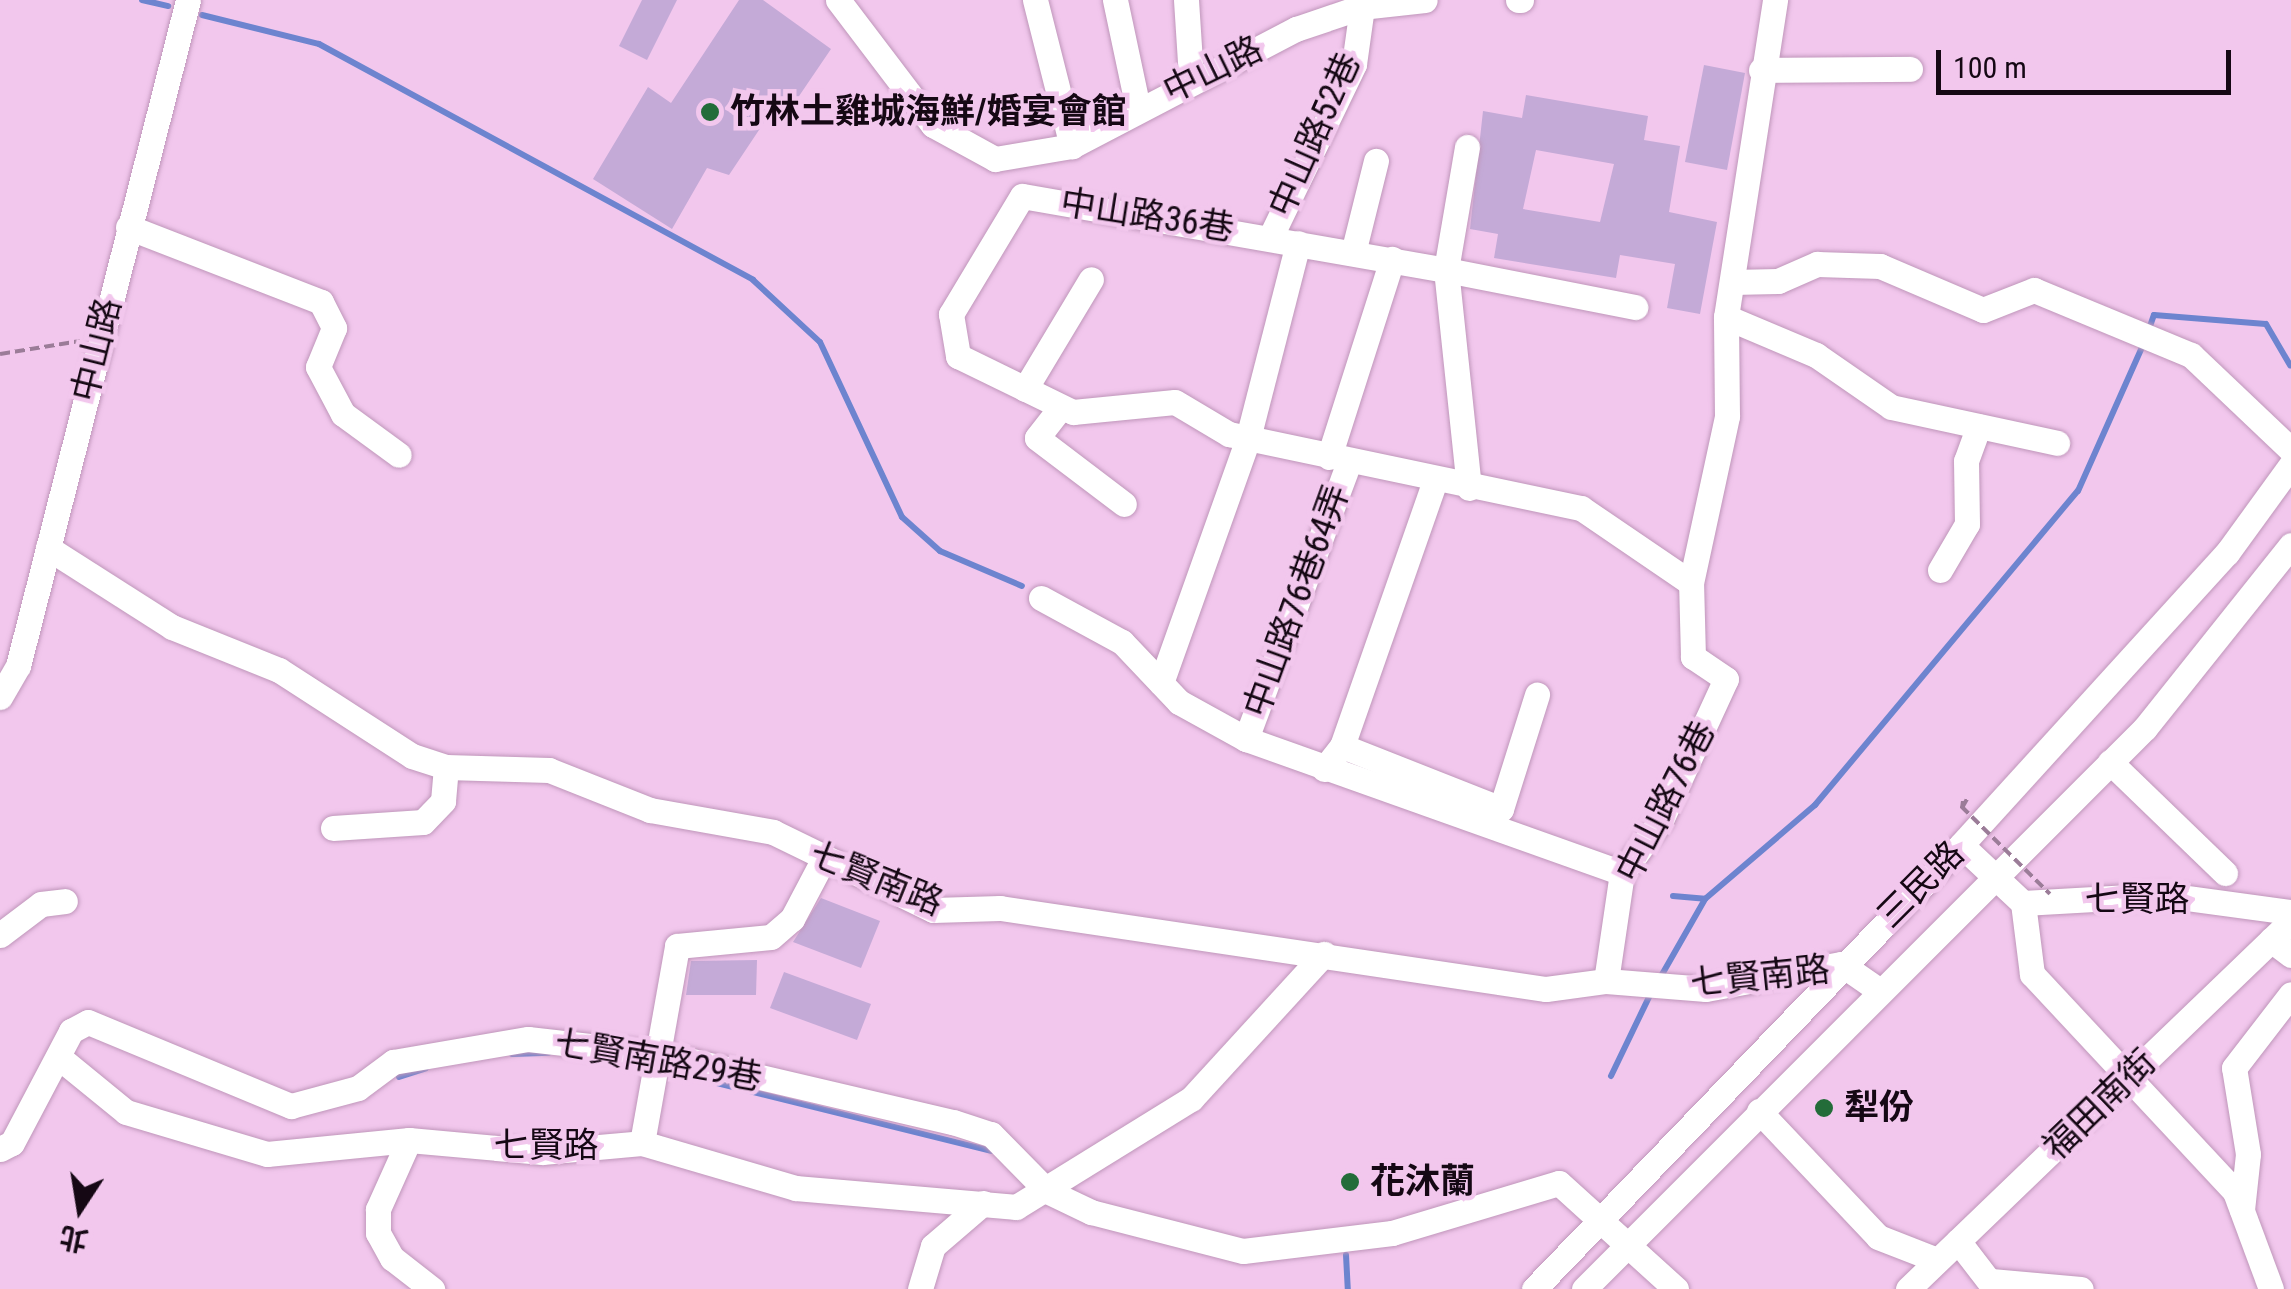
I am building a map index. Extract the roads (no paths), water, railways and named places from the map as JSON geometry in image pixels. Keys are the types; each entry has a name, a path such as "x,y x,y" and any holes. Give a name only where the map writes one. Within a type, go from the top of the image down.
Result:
{"street":[{"name":"中山路","path":"0,697 18,666 188,0"},
{"name":"中山路","path":"838,0 952,143 995,159 1030,157 1072,146 1191,78 1362,3 1425,0"},
{"path":"1034,0 1072,146"},
{"path":"1115,0 1138,108"},
{"path":"1186,0 1191,78"},
{"name":"中山路76巷","path":"1606,981 1622,874 1662,820 1726,679 1694,656 1691,584 1727,416 1726,317 1760,70 1775,0"},
{"name":"中山路52巷","path":"1362,3 1354,64 1271,236 1446,270"},
{"path":"1760,70 1910,70"},
{"path":"1468,146 1446,270 1469,488"},
{"name":"中山路36巷","path":"1030,157 1022,196 952,314 958,356 1061,408"},
{"path":"1354,253 1376,160"},
{"name":"中山路36巷","path":"1022,196 1271,236"},
{"path":"128,227 321,302 334,328 318,367 343,414 398,455"},
{"name":"中山路52巷","path":"1248,438 1298,243"},
{"path":"1339,459 1392,260"},
{"path":"1732,282 1778,280 1817,264 1880,266 1983,310 2034,290 2191,355 2291,450"},
{"path":"1446,270 1634,307"},
{"name":"中山路36巷","path":"1025,389 1091,279"},
{"path":"1726,317 1816,355 1891,407 2057,443"},
{"name":"中山路76巷64弄","path":"1061,408 1175,402 1248,438 1435,481"},
{"path":"1061,408 1037,438 1124,504"},
{"path":"1940,570 1967,524 1966,461 1979,426"},
{"path":"1161,683 1248,438"},
{"name":"中山路76巷64弄","path":"1246,740 1339,459"},
{"name":"三民路","path":"1534,1289 1841,964 1961,846 2227,553 2291,465"},
{"path":"1324,769 1342,746 1435,481 1581,508 1691,584"},
{"name":"三民路","path":"1584,1289 2110,762 2291,545"},
{"name":"七賢南路","path":"48,548 172,627 279,670 412,756 446,768 549,770 650,810 773,832 822,862 932,910 1000,908 1546,989 1606,981 1706,988 1841,964 1880,990"},
{"path":"1041,598 1122,642 1161,683 1246,740 1622,874"},
{"path":"1342,746 1501,810 1537,696"},
{"path":"2110,762 2226,873"},
{"path":"333,828 423,822 443,801 446,768"},
{"path":"1961,846 1996,873 2023,903 2032,974 2242,1210 2271,1289"},
{"path":"642,1142 662,1054 677,946 771,936 792,919 822,862"},
{"name":"七賢路","path":"2023,903 2166,894 2291,912"},
{"path":"0,935 41,904 65,901"},
{"name":"福田南街","path":"1908,1289 2128,1078 2281,948 2291,920"},
{"name":"七賢路","path":"61,1058 126,1112 267,1154 409,1140 542,1152 642,1142 796,1188 1016,1207 1047,1192 1191,1099 1324,954"},
{"path":"2242,1210 2248,1154 2234,1068 2291,994"},
{"name":"七賢南路29巷","path":"61,1058 71,1031 88,1022 291,1106 358,1088 392,1062 528,1040 662,1054 991,1134 1047,1192"},
{"path":"0,1149 12,1143 61,1058"},
{"path":"1759,1111 1878,1236 1938,1260"},
{"path":"409,1140 378,1209 378,1234 392,1258 432,1289"},
{"path":"1047,1192 1243,1252 1392,1233 1559,1183 1632,1241 1676,1289"},
{"path":"920,1289 932,1246 983,1203"},
{"name":"三民路","path":"1613,1289 1632,1241"},
{"path":"1958,1242 1993,1285 2081,1289"}],"waterway":[{"path":"142,0 168,6"},
{"path":"202,15 319,44 753,280 820,342 902,517 940,551 1022,586"},
{"path":"2148,332 2154,315 2266,324 2290,365"},
{"path":"1673,896 1705,899 1815,805 2078,491 2144,343"},
{"path":"1660,978 1705,899"},
{"path":"1611,1076 1651,993"},
{"path":"512,1054 549,1053"},
{"path":"399,1077 426,1068"},
{"path":"660,1069 991,1151"},
{"path":"1346,1255 1348,1289"}],"place":[{"name":"竹林土雞城海鮮/婚宴會館","path":"710,112"},
{"name":"犁份","path":"1824,1108"},
{"name":"花沐蘭","path":"1350,1182"}]}
